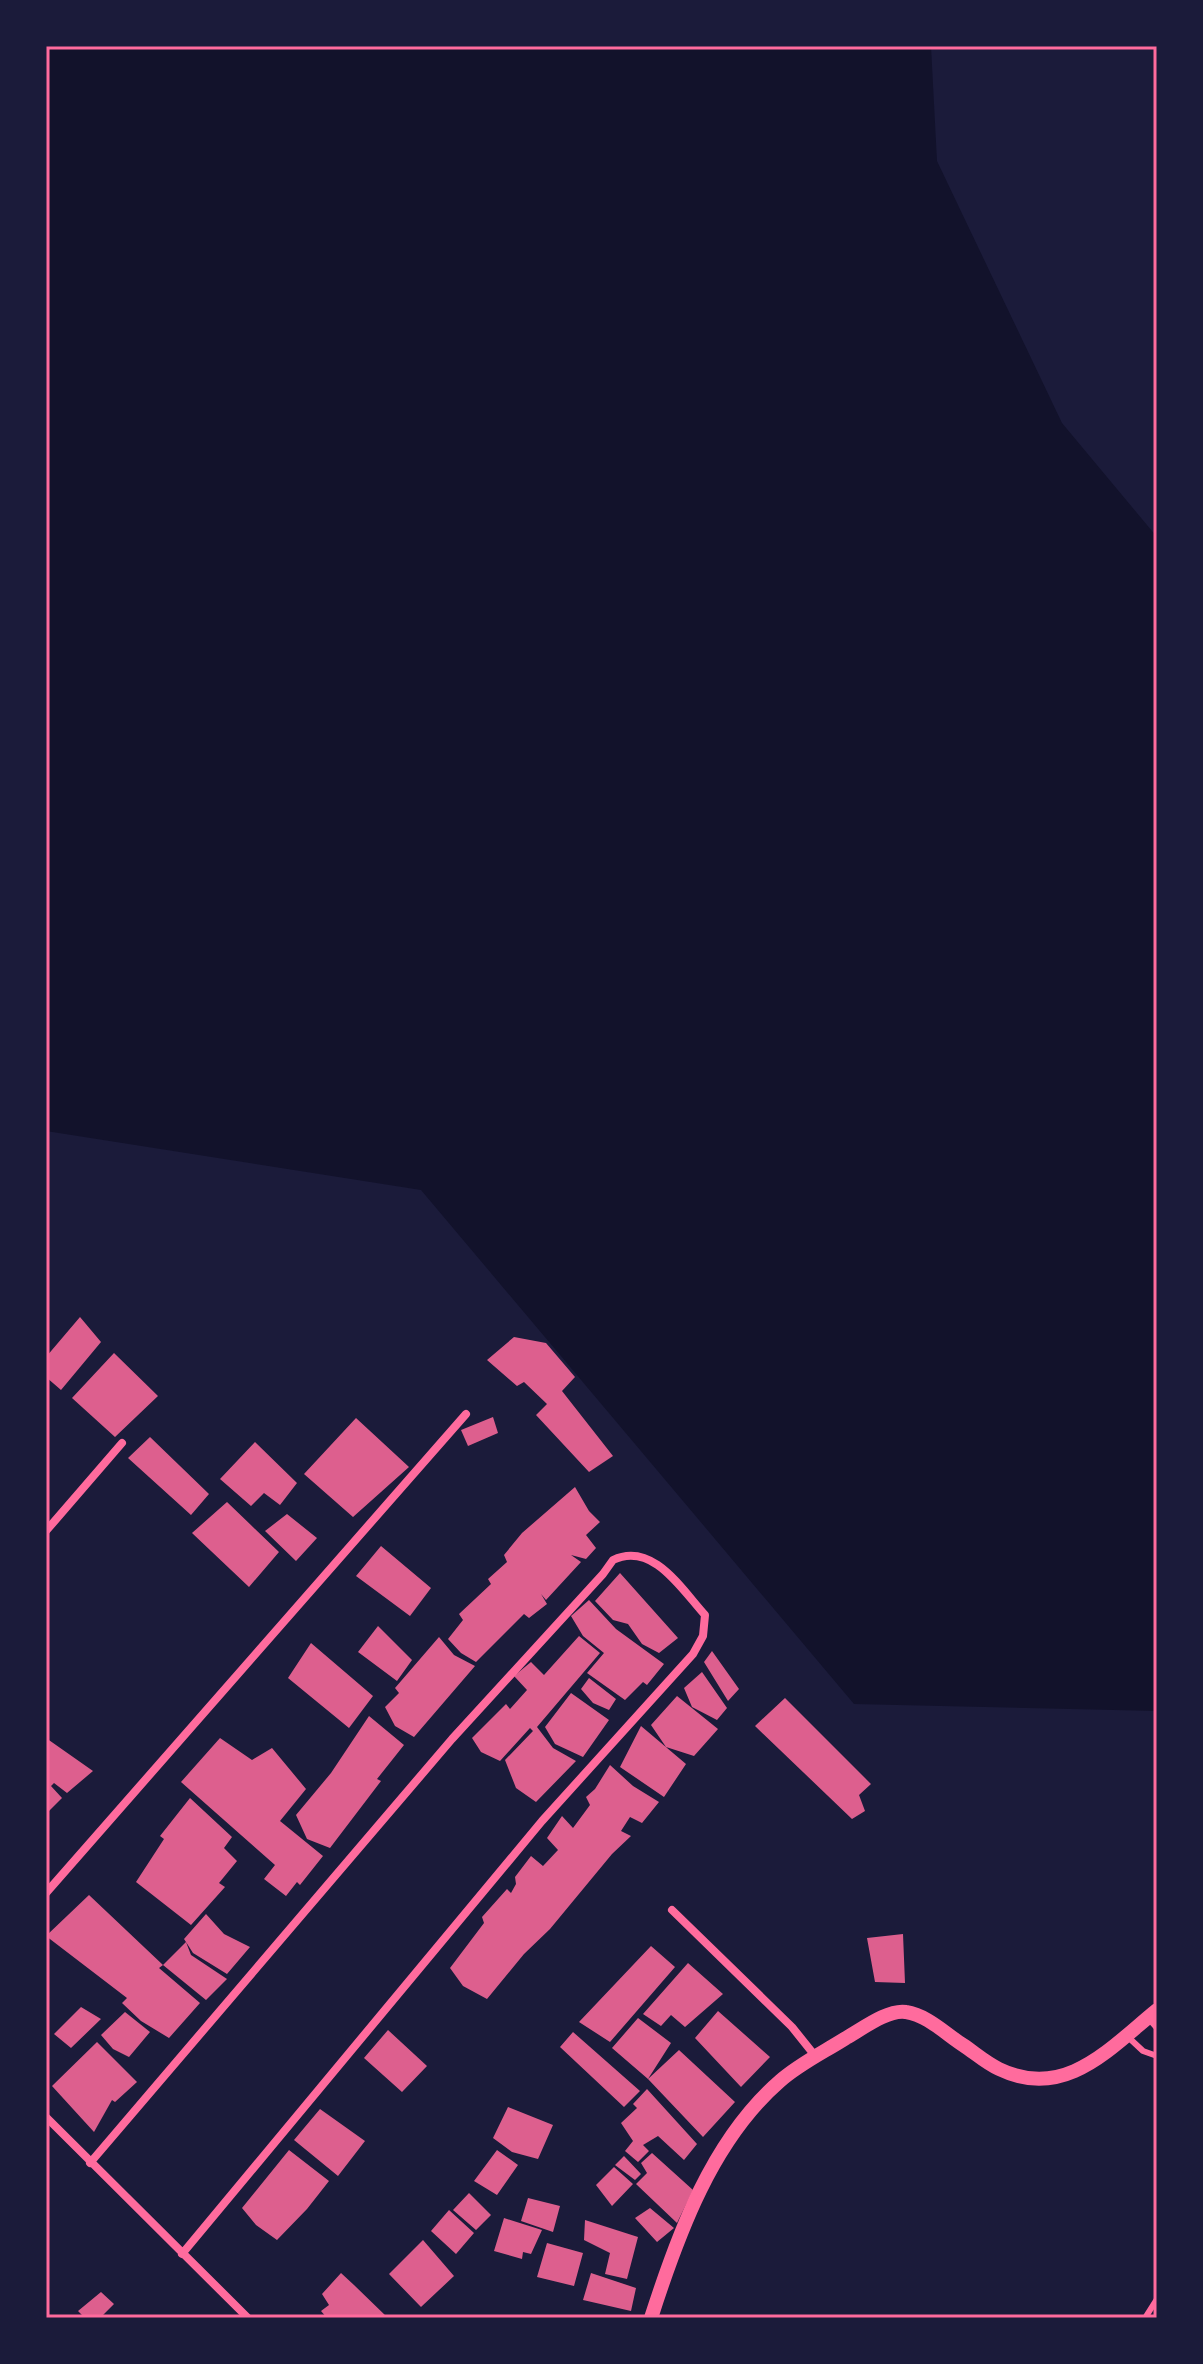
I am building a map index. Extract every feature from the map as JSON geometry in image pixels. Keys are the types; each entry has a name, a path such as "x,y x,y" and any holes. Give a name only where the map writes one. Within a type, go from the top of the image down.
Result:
{"street":[{"path":"46,1893 466,1414"},
{"path":"46,1531 122,1443"},
{"path":"90,2163 452,1739 613,1560 634,1555 655,1561 705,1615 703,1636 693,1654 542,1821 182,2254"},
{"path":"672,1910 792,2027 816,2057"},
{"path":"651,2318 687,2219 726,2145 763,2096 782,2079 816,2057 867,2027 903,2011 920,2016 999,2069 1028,2078 1058,2079 1096,2061 1125,2034 1154,2019"},
{"path":"46,2117 248,2318"}],"lane":[{"path":"1125,2034 1143,2051 1157,2056"},
{"path":"1145,2318 1157,2299"}],"shaded area":[{"path":"46,46 931,46 937,161 1062,423 1157,537 1157,1711 854,1704 421,1190 46,1131"}],"building":[{"path":"80,1317 101,1342 61,1390 46,1377 46,1357"},
{"path":"514,1337 546,1343 575,1377 562,1391 613,1456 589,1472 536,1415 547,1404 524,1382 517,1386 487,1360"},
{"path":"114,1353 158,1396 115,1437 72,1398"},
{"path":"493,1417 498,1433 468,1446 461,1430"},
{"path":"356,1418 409,1467 353,1517 304,1474"},
{"path":"150,1437 209,1494 191,1515 128,1458"},
{"path":"255,1442 297,1483 280,1505 264,1493 251,1506 220,1479"},
{"path":"575,1487 589,1511 600,1522 586,1535 596,1548 586,1559 571,1555 581,1562 546,1600 541,1594 547,1604 529,1618 524,1614 476,1662 461,1653 448,1639 463,1620 459,1614 491,1584 488,1579 507,1562 504,1555 522,1533"},
{"path":"227,1502 279,1552 249,1587 192,1533"},
{"path":"287,1514 317,1538 296,1561 265,1531"},
{"path":"381,1546 431,1588 410,1616 356,1576"},
{"path":"620,1573 678,1638 659,1653 642,1644 628,1624 613,1620 595,1601"},
{"path":"589,1600 616,1629 664,1664 647,1685 643,1682 625,1700 587,1673 604,1653 583,1636 571,1616"},
{"path":"378,1626 412,1660 397,1681 358,1652"},
{"path":"579,1636 600,1653 537,1727 553,1748 576,1761 536,1802 516,1788 505,1760 533,1731 530,1728 500,1761 481,1752 472,1738 506,1704 510,1709 527,1690 514,1676 531,1662 544,1675"},
{"path":"439,1637 454,1655 475,1666 414,1737 395,1726 385,1707 399,1693 395,1688"},
{"path":"311,1643 373,1696 349,1728 288,1678"},
{"path":"712,1651 739,1689 728,1701 704,1662"},
{"path":"702,1672 727,1708 717,1720 692,1707 684,1688"},
{"path":"589,1678 616,1699 609,1710 593,1703 581,1689"},
{"path":"571,1693 609,1720 583,1757 555,1744 545,1727"},
{"path":"677,1696 718,1729 694,1756 666,1747 651,1725"},
{"path":"785,1698 871,1784 859,1795 865,1811 852,1819 755,1726"},
{"path":"369,1716 404,1745 330,1848 307,1839 296,1815 331,1773"},
{"path":"641,1726 686,1764 664,1797 620,1767"},
{"path":"46,1738 93,1771 67,1793 54,1783 51,1786 62,1798 46,1814"},
{"path":"220,1738 252,1760 272,1748 306,1789 280,1821 323,1856 300,1885 297,1882 286,1896 264,1879 275,1865 181,1782"},
{"path":"610,1765 633,1786 659,1802 642,1823 630,1817 621,1831 631,1836 487,1999 463,1986 450,1968 484,1923 482,1917 507,1889 511,1893 516,1884 515,1877 531,1856 543,1866 558,1850 547,1838 562,1816 573,1828 590,1805 586,1797"},
{"path":"190,1798 232,1837 224,1848 237,1861 219,1883 225,1887 191,1925 136,1882 164,1839 160,1836"},
{"path":"89,1895 163,1965 159,1968 200,2003 169,2038 141,2021 122,2003 127,1998 46,1936"},
{"path":"206,1914 224,1934 250,1947 227,1974 193,1953 184,1939"},
{"path":"903,1934 905,1983 875,1982 867,1938"},
{"path":"186,1942 191,1955 227,1979 206,2000 163,1965"},
{"path":"651,1946 675,1967 610,2042 579,2022"},
{"path":"688,1963 723,1994 685,2027 671,2015 661,2026 643,2014"},
{"path":"81,2007 101,2019 71,2048 54,2034"},
{"path":"718,2011 770,2057 741,2087 695,2038"},
{"path":"125,2012 150,2032 129,2057 113,2049 101,2035"},
{"path":"638,2018 671,2043 648,2079 612,2048"},
{"path":"388,2030 427,2066 402,2092 364,2058"},
{"path":"573,2032 640,2091 624,2107 560,2047"},
{"path":"97,2042 137,2082 115,2102 112,2100 94,2132 52,2086"},
{"path":"679,2050 735,2102 703,2137 648,2079"},
{"path":"647,2089 697,2144 684,2160 658,2136 643,2145 649,2151 638,2162 625,2151 633,2141 621,2123 637,2108 633,2104"},
{"path":"508,2107 553,2125 538,2159 512,2152 493,2138"},
{"path":"320,2109 365,2141 338,2176 294,2140"},
{"path":"289,2150 329,2181 277,2240 256,2225 242,2208"},
{"path":"497,2150 518,2165 497,2195 474,2181"},
{"path":"652,2153 693,2190 677,2223 636,2184 647,2173 641,2163"},
{"path":"624,2156 641,2174 635,2180 615,2165"},
{"path":"614,2167 633,2184 612,2206 596,2185"},
{"path":"469,2193 491,2215 476,2230 453,2210"},
{"path":"528,2198 560,2206 553,2232 521,2221"},
{"path":"650,2208 674,2228 657,2242 635,2218"},
{"path":"449,2210 474,2233 456,2254 431,2231"},
{"path":"504,2218 542,2230 531,2254 523,2252 522,2259 494,2251"},
{"path":"585,2220 638,2237 627,2279 605,2274 610,2253 584,2240"},
{"path":"423,2240 454,2276 421,2307 389,2274"},
{"path":"547,2243 583,2253 574,2286 537,2277"},
{"path":"341,2273 388,2318 327,2318 321,2311 329,2305 322,2294"},
{"path":"591,2273 636,2288 631,2311 583,2300"},
{"path":"101,2292 114,2304 100,2318 85,2318 78,2311"}]}
